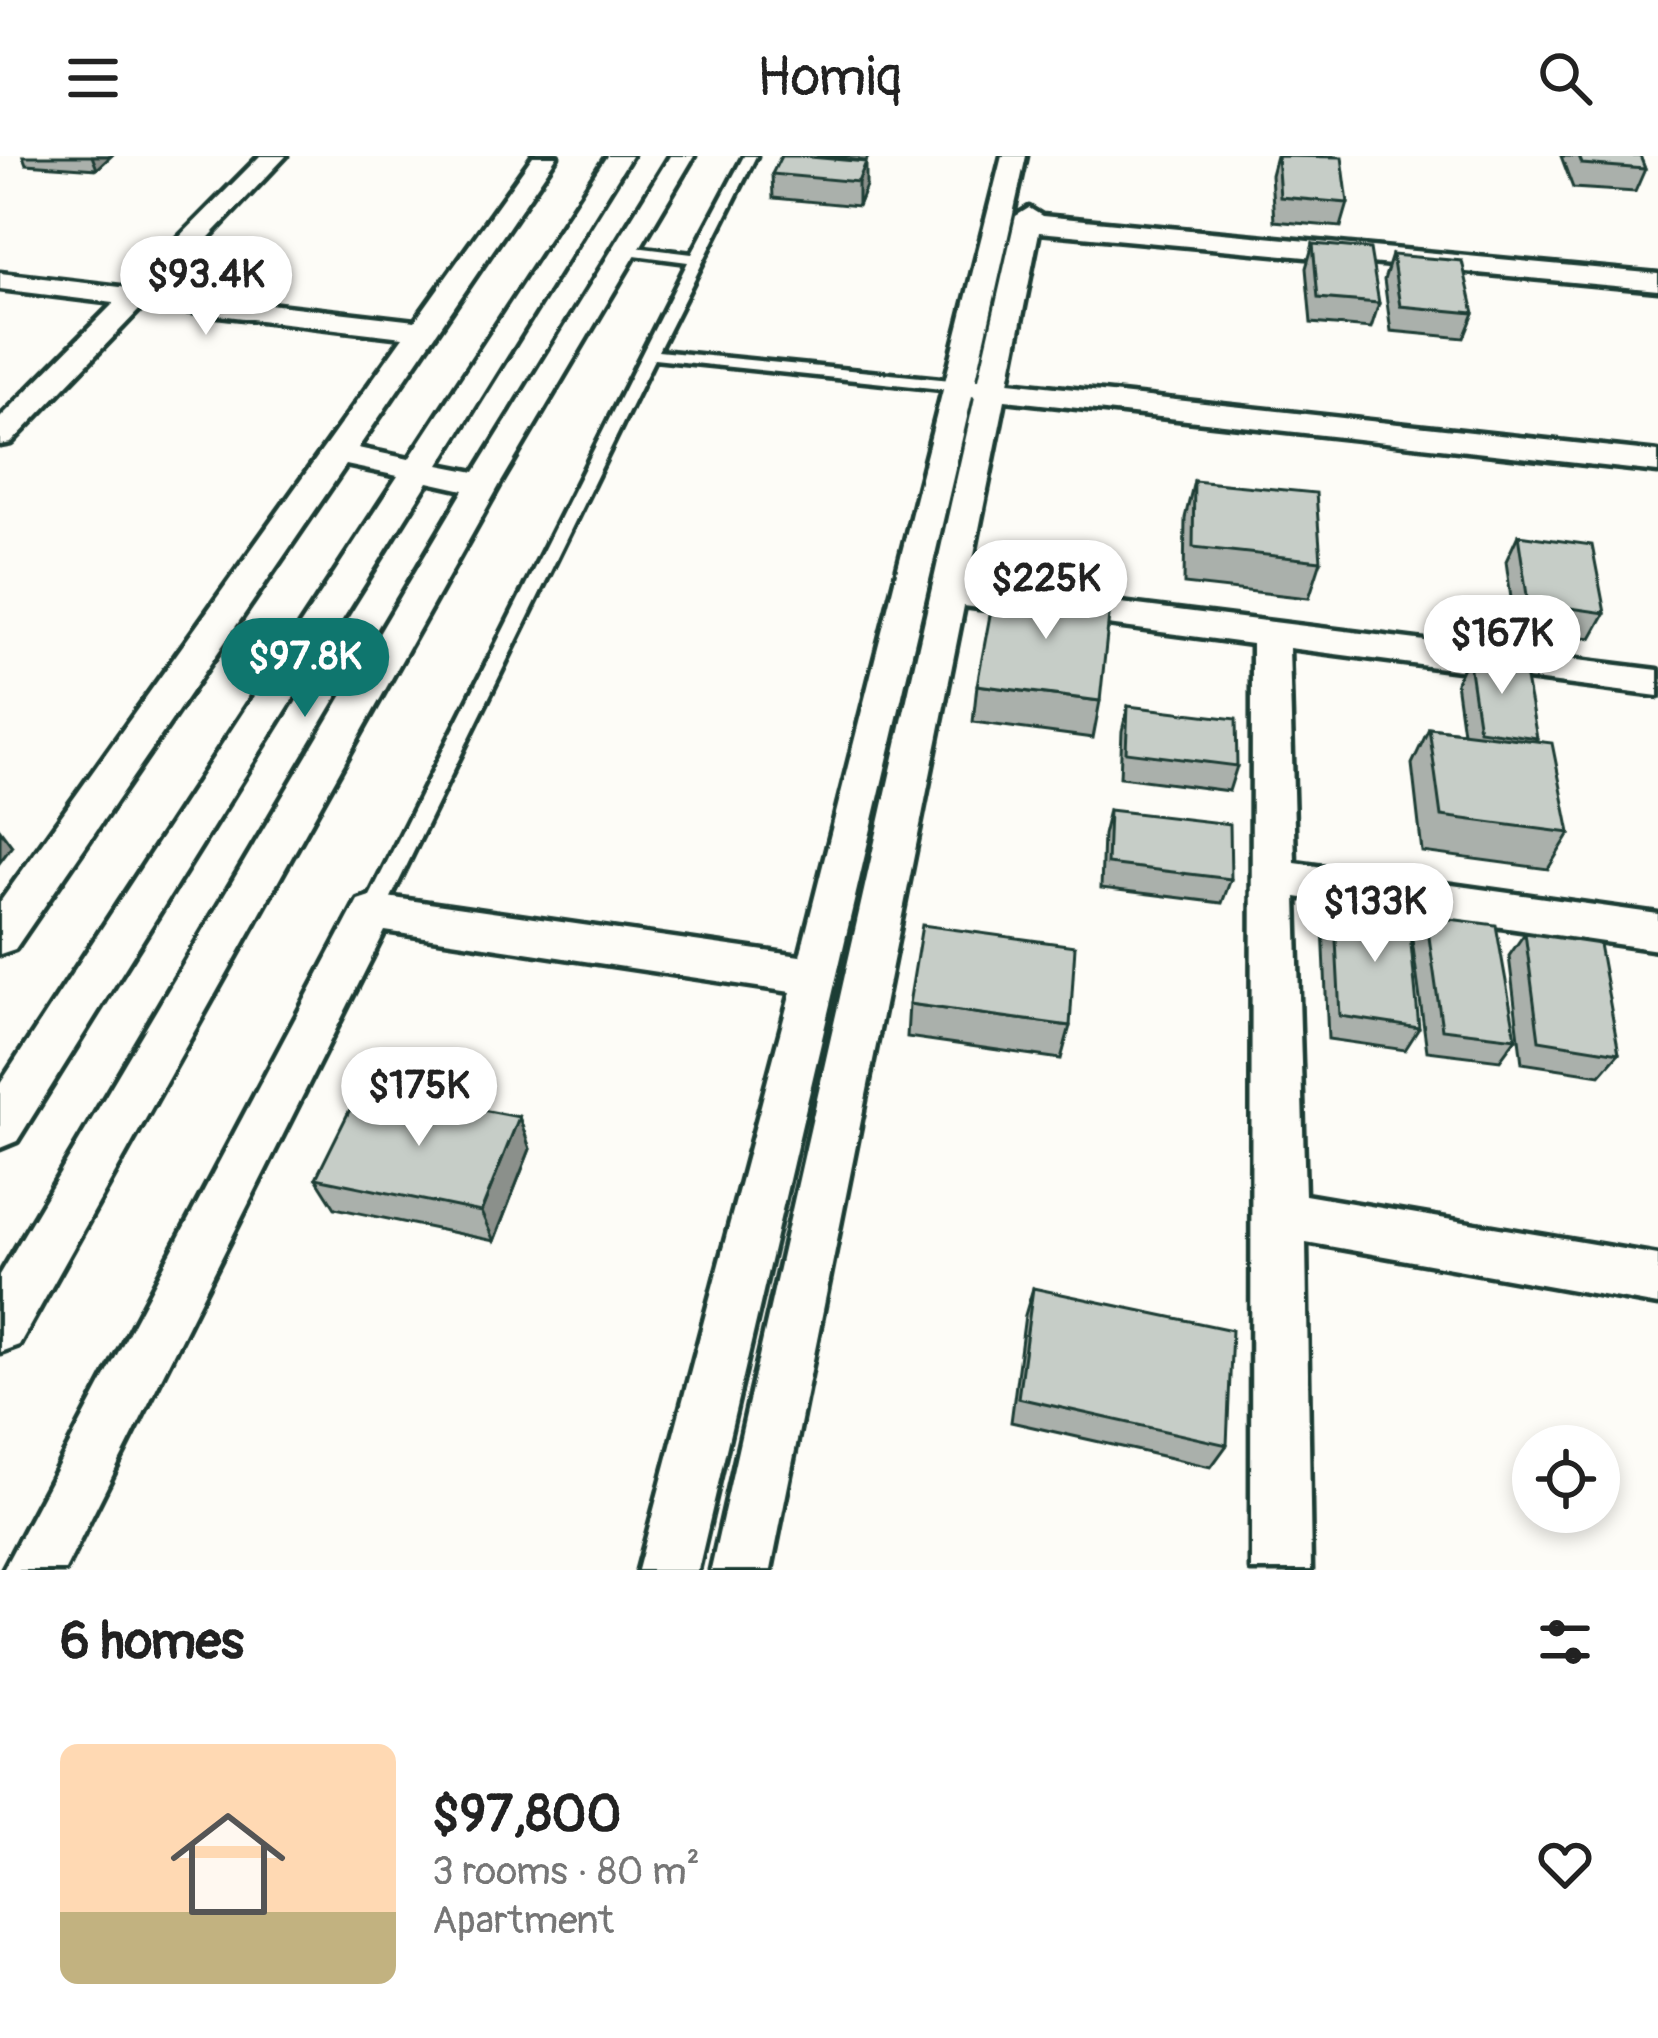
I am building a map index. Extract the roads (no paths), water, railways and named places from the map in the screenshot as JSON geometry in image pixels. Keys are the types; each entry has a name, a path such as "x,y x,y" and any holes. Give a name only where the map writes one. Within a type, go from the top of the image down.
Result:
{"street":[{"path":"0,436 248,156"},
{"path":"0,401 274,156"},
{"path":"0,936 339,454 419,330 545,156"},
{"path":"0,1126 619,156"},
{"path":"0,1326 484,484 682,156"},
{"path":"741,1570 950,593 1014,156"},
{"path":"668,1570 817,977 977,387 1027,223 1041,156"},
{"path":"1027,223 1658,282"},
{"path":"492,234 566,241"},
{"path":"0,281 419,330"},
{"path":"977,387 1658,463"},
{"path":"339,454 484,484"},
{"path":"950,593 1658,683"},
{"path":"1270,634 1281,1570"},
{"path":"1275,877 1658,932"},
{"path":"33,1570 373,912 817,977"},
{"path":"1280,1214 1658,1280"}],"lane":[{"path":"373,912 749,156"},
{"path":"627,250 696,259"},
{"path":"649,354 977,387"}]}
